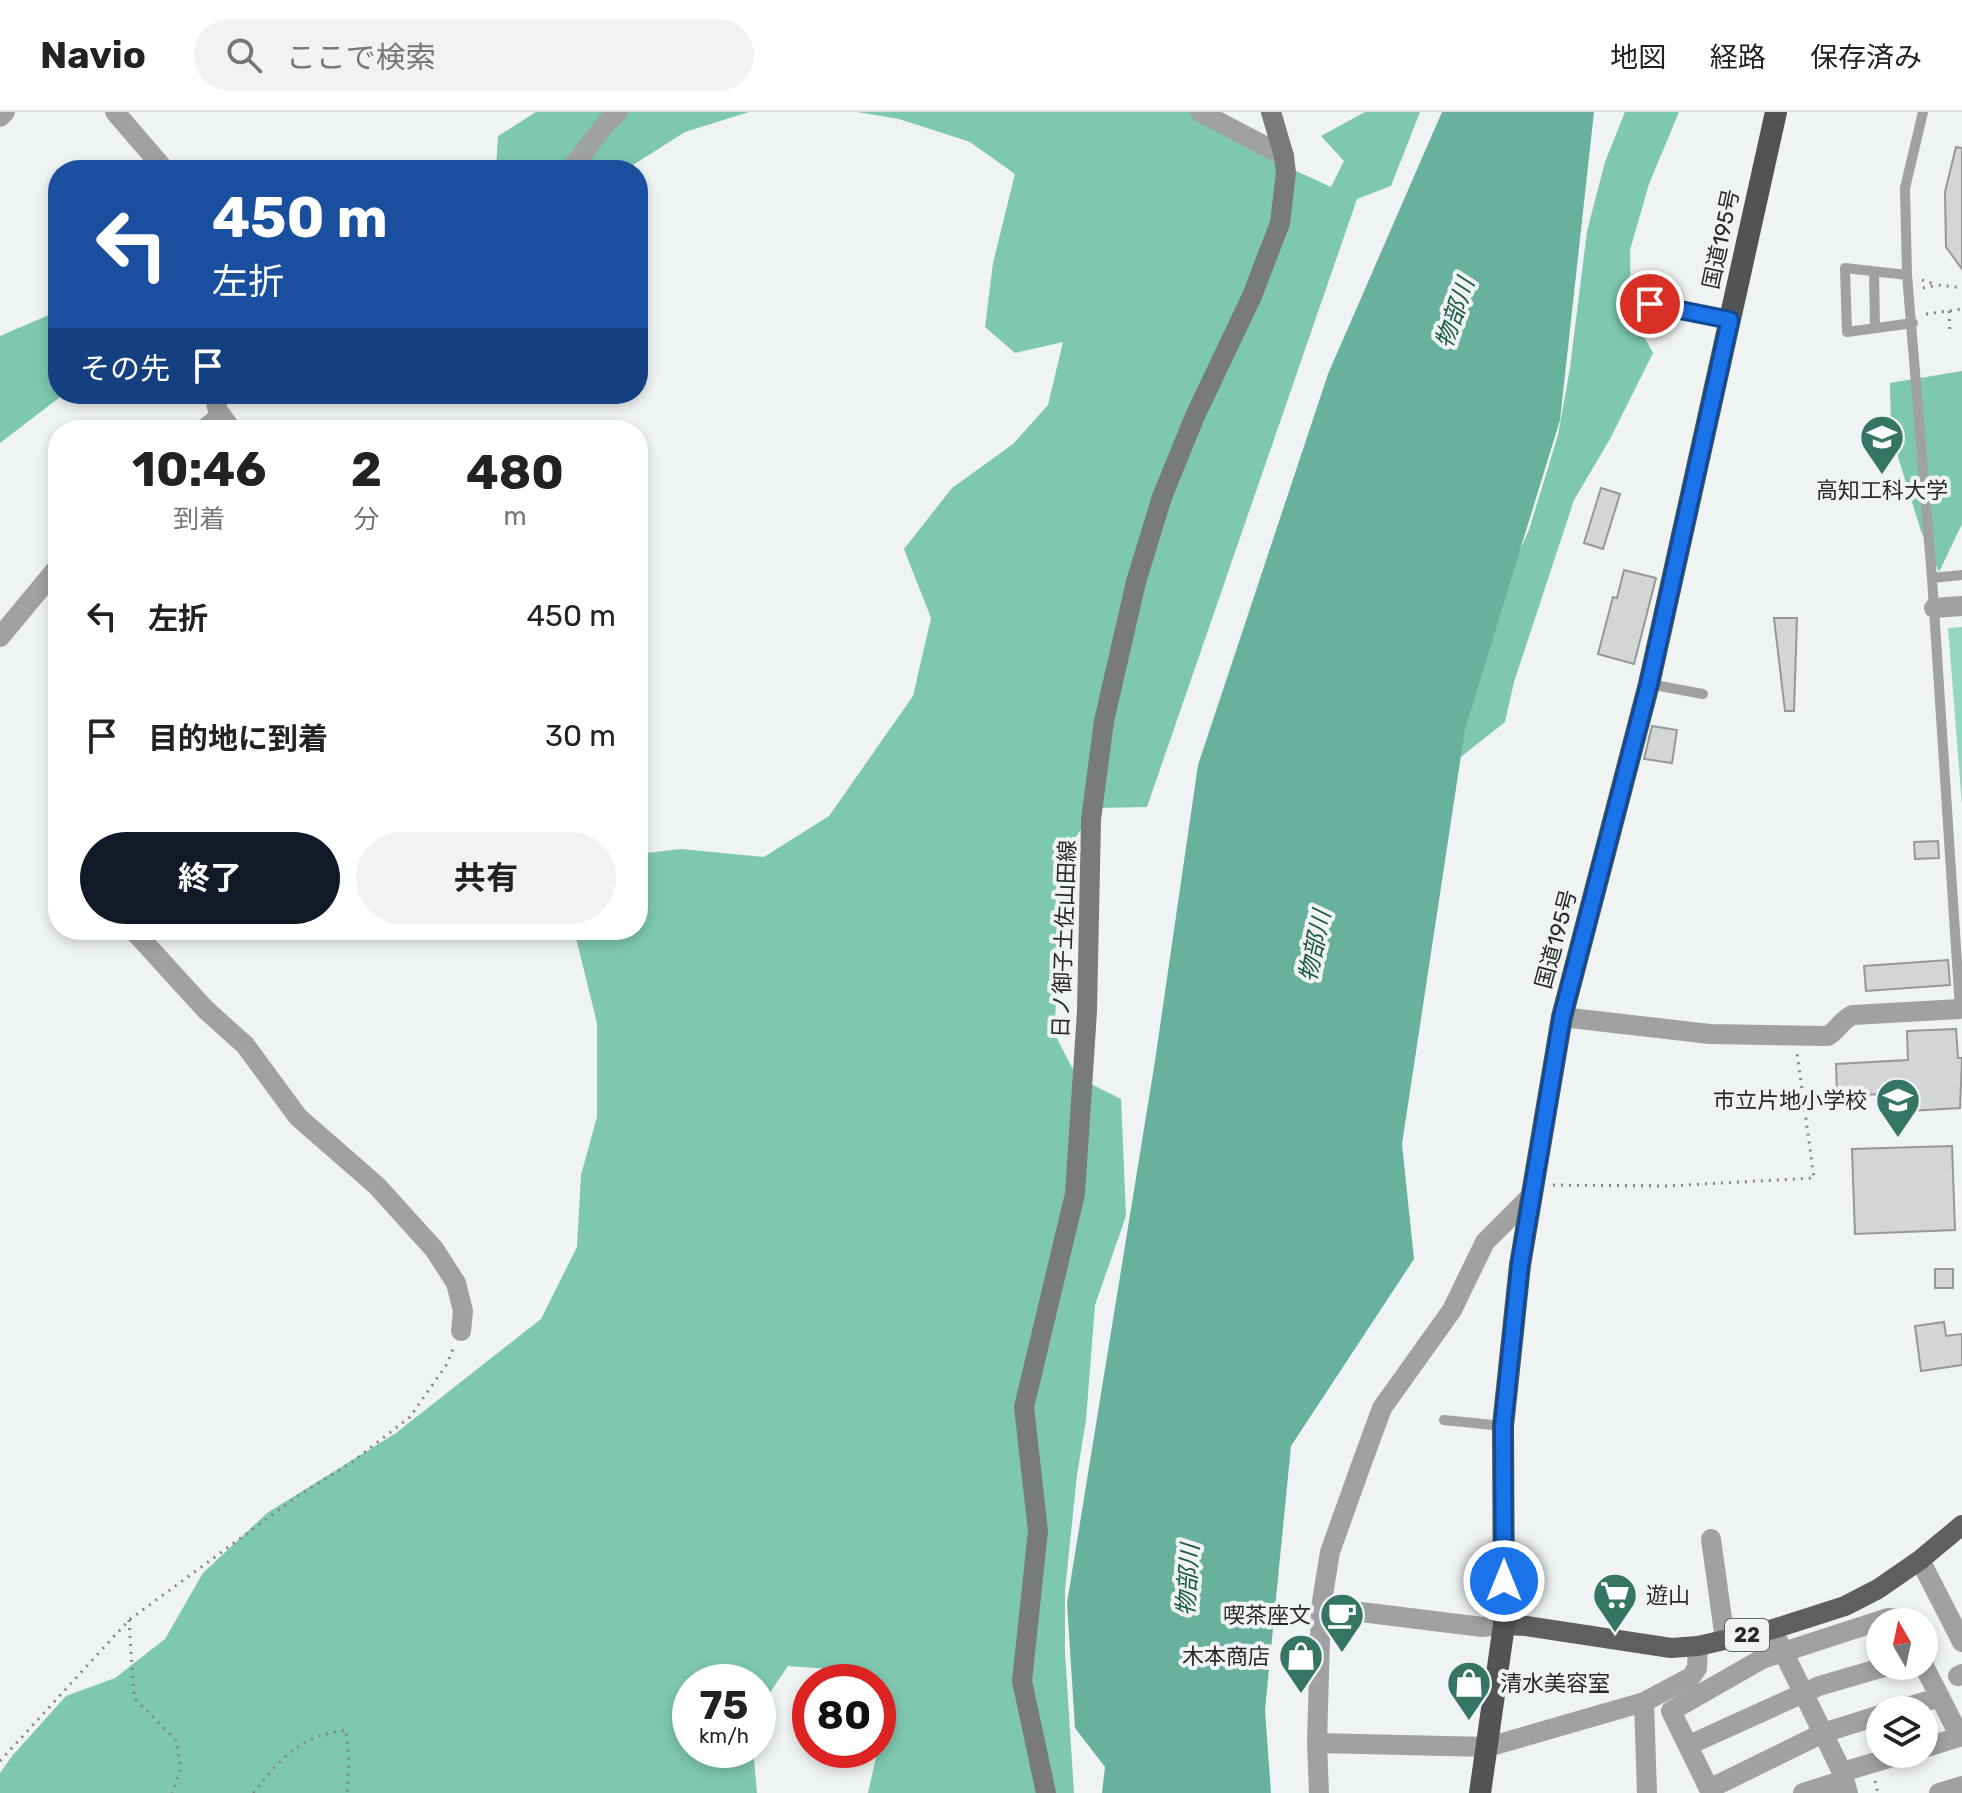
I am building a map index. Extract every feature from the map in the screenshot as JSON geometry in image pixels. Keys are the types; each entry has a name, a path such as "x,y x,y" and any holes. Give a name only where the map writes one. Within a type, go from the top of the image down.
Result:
{"highway":[{"name":"国道195号","path":"1480,1793 1504,1625 1503,1426 1520,1265 1562,1017 1649,684 1776,112"}],"main road":[{"name":"日ノ御子土佐山田線","path":"1046,1793 1022,1681 1038,1531 1024,1407 1075,1194 1087,1011 1091,820 1104,721 1136,582 1162,497 1195,416 1252,296 1280,223 1286,173 1271,112"},
{"name":"22","path":"1504,1625 1671,1648 1698,1646 1773,1629 1845,1606 1878,1589 1920,1560 1962,1525"}],"street":[{"path":"0,117 5,112"},
{"path":"115,112 156,160"},
{"path":"578,160 618,112"},
{"path":"1200,112 1284,156"},
{"path":"0,637 48,579"},
{"path":"1934,608 1962,606"},
{"path":"142,940 205,1009 245,1045 298,1117 377,1186 434,1249 456,1283 463,1311 461,1331"},
{"path":"1562,1017 1710,1034 1794,1037 1828,1036 1836,1032 1846,1017 1853,1015 1960,1009"},
{"path":"1319,1793 1317,1743 1321,1607 1330,1552 1382,1408 1452,1310 1485,1242 1532,1191"},
{"path":"1711,1539 1725,1640"},
{"path":"1920,1560 1962,1642"},
{"path":"1321,1607 1482,1627 1504,1625"},
{"path":"1866,1625 1762,1659 1671,1711 1710,1791 1823,1733 1866,1719"},
{"path":"1773,1629 1845,1782"},
{"path":"1317,1743 1488,1747 1644,1702 1691,1677 1697,1668 1698,1646"},
{"path":"1689,1745 1819,1686 1866,1672"},
{"path":"1931,1680 1961,1736 1938,1743"},
{"path":"1644,1702 1647,1793"},
{"path":"1803,1793 1845,1782 1874,1768"},
{"path":"1939,1793 1962,1786"}],"lane":[{"path":"1923,112 1905,188 1907,275 1932,578 1960,1009"},
{"path":"1907,275 1845,268 1847,332 1913,323"},
{"path":"1874,272 1875,328"},
{"path":"1650,304 1730,320"},
{"path":"1932,578 1962,575"},
{"path":"1649,684 1703,694"},
{"path":"1444,1420 1503,1426"}],"path":[{"path":"1908,292 1938,285 1962,288"},
{"path":"1913,323 1924,314 1962,309"},
{"path":"1949,311 1950,334"},
{"path":"1532,1191 1814,1178 1794,1037"},
{"path":"0,1761 129,1620 298,1496 352,1462 410,1417 447,1364 461,1331"},
{"path":"129,1620 134,1698 176,1740 181,1769 172,1793"},
{"path":"253,1793 282,1758 318,1734 346,1730 349,1763 347,1793"}],"shaded area":[{"path":"536,112 749,112 685,132 641,160 497,160 498,136"},
{"path":"857,112 1194,112 1281,164 1331,187 1344,161 1321,136 1365,112 1420,112 1391,186 1357,199 1147,807 1095,808 1062,858 1062,915 1054,1033 1077,1077 1121,1099 1126,1216 1095,1305 1086,1420 1065,1590 1065,1651 1074,1793 868,1793 874,1768 896,1768 896,1664 792,1664 776,1684 776,1664 672,1664 672,1768 755,1768 757,1793 0,1793 0,1773 66,1696 115,1678 165,1639 203,1573 267,1513 396,1433 541,1319 577,1247 581,1175 597,1117 597,1023 576,940 648,940 648,853 681,849 764,857 829,816 913,696 931,618 904,549 952,488 1013,444 1048,405 1063,342 1015,353 985,327 993,263 1015,174 970,142 899,119"},
{"path":"1625,112 1679,112 1649,184 1630,250 1631,313 1653,353 1610,439 1574,500 1514,682 1505,722 1457,760 1458,706 1494,606 1529,530 1558,435 1570,368 1587,231 1605,162"},
{"path":"48,315 48,404 51,404 0,443 0,336"},
{"path":"1962,371 1962,524 1939,572 1921,531 1891,434 1890,383"},
{"path":"1962,627 1962,805 1948,628"}],"water":[{"name":"物部川","path":"1442,112 1594,112 1560,420 1465,729 1402,1144 1414,1259 1291,1446 1265,1710 1271,1793 1102,1793 1105,1767 1075,1728 1067,1603 1155,1061 1198,765 1328,374"}],"building":[{"path":"1956,147 1962,148 1962,269 1946,247 1945,192"},
{"path":"1601,488 1620,494 1603,549 1584,543"},
{"path":"1624,570 1656,578 1634,664 1598,654 1613,597 1617,598"},
{"path":"1774,618 1797,618 1794,711 1785,711"},
{"path":"1652,726 1677,730 1672,763 1644,759"},
{"path":"1938,841 1939,858 1915,859 1914,842"},
{"path":"1948,960 1950,985 1866,991 1864,966"},
{"path":"1956,1029 1958,1058 1962,1058 1960,1108 1910,1111 1910,1100 1886,1101 1885,1094 1837,1096 1836,1064 1908,1060 1907,1031"},
{"path":"1952,1146 1955,1230 1855,1234 1852,1149"},
{"path":"1935,1269 1953,1269 1953,1288 1935,1288"},
{"path":"1944,1322 1946,1336 1962,1334 1962,1365 1921,1371 1915,1326"}],"place":[{"name":"高知工科大学","path":"1882,476"},
{"name":"市立片地小学校","path":"1898,1139"},
{"name":"遊山","path":"1615,1634"},
{"name":"喫茶座文","path":"1342,1654"},
{"name":"木本商店","path":"1301,1695"},
{"name":"清水美容室","path":"1469,1722"}],"route":[{"path":"1504,1581 1503,1426 1520,1265 1562,1017 1649,684 1730,320 1650,304"}]}
